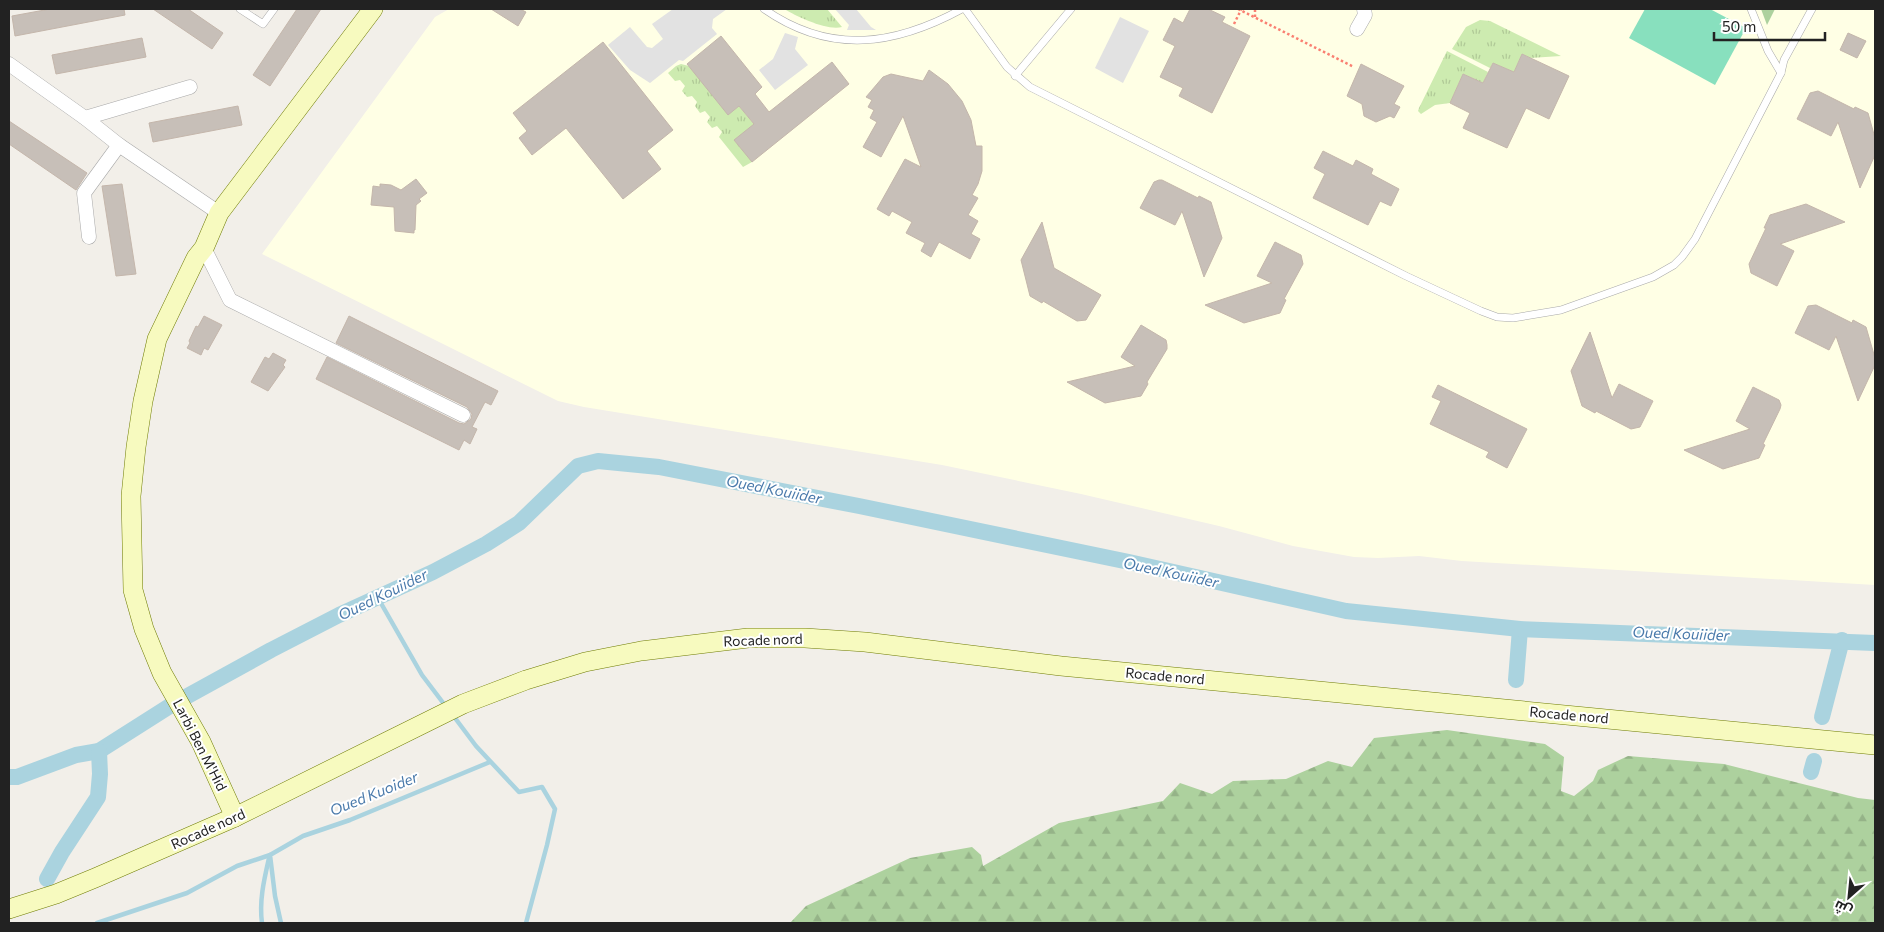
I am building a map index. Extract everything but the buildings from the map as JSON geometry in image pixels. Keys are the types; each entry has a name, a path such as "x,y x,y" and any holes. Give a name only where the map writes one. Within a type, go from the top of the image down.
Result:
{"main road":[{"name":"Larbi Ben M'Hid","path":"235,817 201,742 162,673 144,629 133,590 131,496 143,401 157,339 196,258 204,248 219,213 373,9"},
{"name":"Rocade nord","path":"9,909 56,894 235,817 463,704 526,680 585,662 641,650 748,638 806,638 865,642 1071,667 1875,745"}],"street":[{"path":"1357,29 1365,15 1364,9"},
{"path":"9,64 85,118 119,146 219,213"},
{"path":"85,118 190,87"},
{"path":"89,237 84,193 119,146"},
{"path":"204,248 230,300 463,415"}],"lane":[{"path":"240,9 263,24 274,9"},
{"path":"764,9 791,26 812,34 833,39 855,41 877,40 898,36 963,9 1015,76 1041,94 1406,276 1481,311 1496,316 1514,318 1561,310 1635,284 1664,272 1682,257 1695,239 1782,73 1784,60 1812,9"},
{"path":"1015,76 1071,9"},
{"path":"1751,9 1768,51 1782,73"}],"path":[{"path":"1234,24 1240,9 1354,67"},
{"path":"1255,9 1255,17"}],"shaded area":[{"path":"449,9 1875,9 1875,585 1462,561 1419,556 1354,557 1293,546 1219,526 1081,494 942,465 584,407 558,401 262,254 435,17"},
{"path":"673,9 727,9 713,19 712,28 717,34 683,61 679,60 650,83 630,70 608,45 630,27 647,47 652,48 663,39 652,24"},
{"path":"835,9 856,9 871,27 876,30 847,30 849,25"},
{"path":"1120,17 1149,31 1123,83 1095,68"},
{"path":"785,33 798,37 795,49 808,65 775,90 759,70 773,59"}],"green space":[{"path":"784,9 827,9 842,27 836,28 821,25"},
{"path":"1645,9 1710,9 1746,28 1715,85 1629,38"},
{"path":"1761,9 1775,9 1767,25"},
{"path":"1480,20 1490,21 1561,56 1530,58 1522,54 1514,72 1493,63 1490,68 1452,49 1466,27"},
{"path":"1447,51 1488,72 1483,83 1463,74 1450,103 1435,105 1421,114 1418,111 1419,108"},
{"path":"681,64 689,66 728,114 739,106 754,124 752,162 743,167 719,137 722,132 717,126 712,128 707,122 710,117 705,111 700,113 695,106 697,102 692,96 687,97 682,91 685,86 680,80 675,81 668,73"},
{"path":"1447,730 1545,744 1564,757 1561,791 1574,796 1593,781 1598,770 1628,756 1724,764 1858,798 1875,800 1875,923 790,923 806,906 910,858 972,847 981,855 983,866 1059,823 1163,801 1180,783 1212,794 1233,781 1286,779 1328,761 1352,767 1374,738"}],"waterway":[{"name":"Oued Kouiider","path":"9,777 17,777 76,755 99,751 173,704 271,650 339,615 433,572 486,544 519,523 578,466 598,461 659,467 859,506 1129,562 1346,611 1520,629 1875,643"},
{"name":"Oued Kuoider","path":"378,598 422,675 447,708"},
{"name":"Oued Kouiider","path":"1516,680 1520,629"},
{"name":"Oued Kouiider","path":"1822,717 1842,640"},
{"name":"Oued Kuoider","path":"452,714 476,746 519,792 542,787 555,809 526,923"},
{"name":"Oued Kouiider","path":"47,879 62,852 98,797 99,751"},
{"name":"Oued Kouiider","path":"1811,772 1814,761"},
{"name":"Oued Kuoider","path":"281,923 275,896 270,855 303,836 350,820 490,762"},
{"name":"Oued Kuoider","path":"97,923 187,893 237,866 270,855"},
{"name":"Oued Kuoider","path":"262,923 262,899 269,858"}]}
